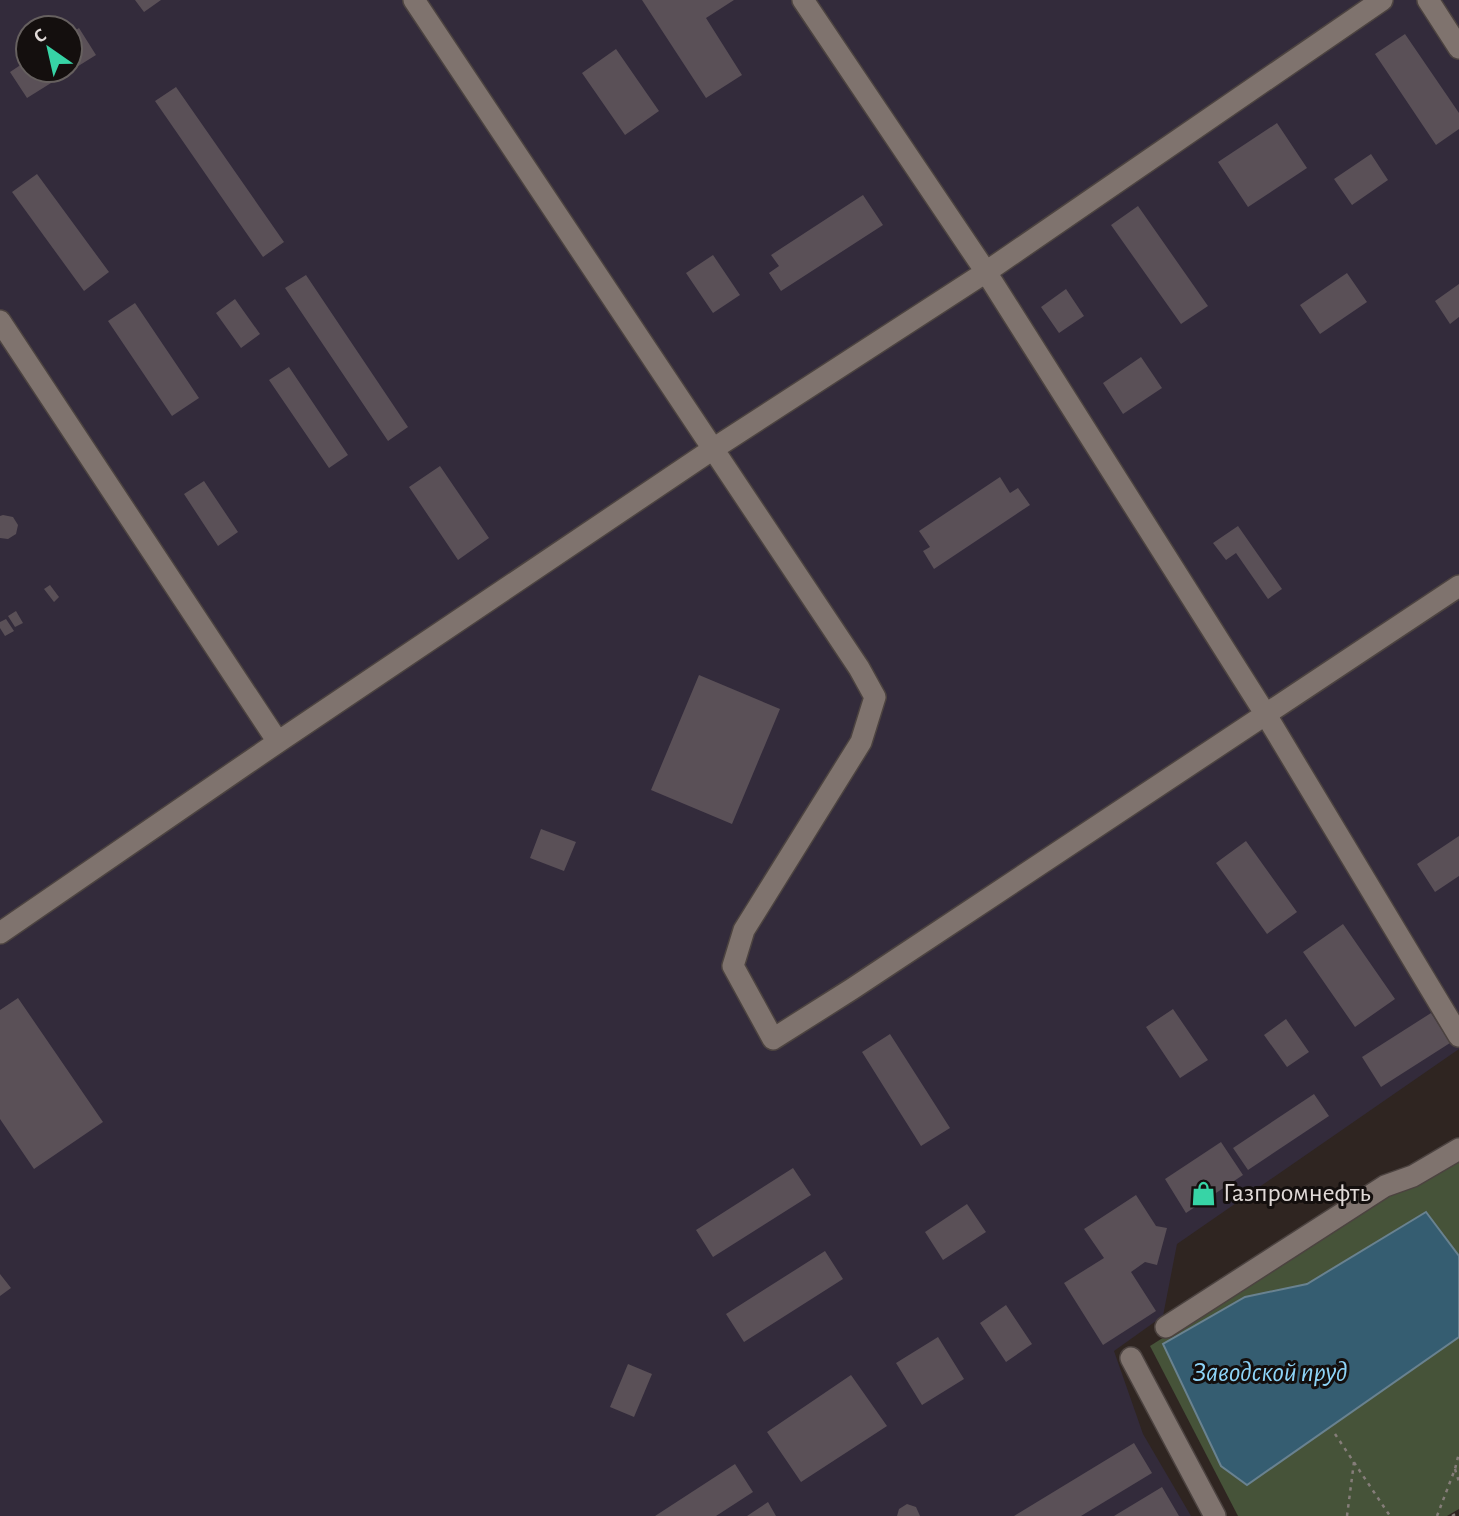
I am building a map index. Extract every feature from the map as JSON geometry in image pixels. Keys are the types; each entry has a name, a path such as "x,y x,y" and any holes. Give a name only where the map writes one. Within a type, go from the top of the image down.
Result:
{"lane":[{"path":"414,0 859,668 874,697 861,742 744,930 733,966 774,1039 1459,586"},
{"path":"803,0 986,272 1266,715 1459,1037"},
{"path":"0,933 713,449 986,272 1381,0"},
{"path":"1428,0 1459,48"},
{"path":"0,321 278,742"},
{"path":"1166,1327 1385,1186 1413,1176 1459,1149"},
{"path":"1131,1358 1215,1516"}],"path":[{"path":"1335,1434 1390,1516"},
{"path":"1437,1516 1459,1454"},
{"path":"1346,1516 1354,1462"},
{"path":"1455,1469 1459,1482"},
{"path":"1452,1516 1459,1512"}],"shaded area":[{"path":"0,0 1459,0 1459,1049 1177,1244 1163,1316 1114,1351 1143,1434 1191,1516 0,1516"}],"green space":[{"path":"1459,1151 1459,1509 1447,1516 1238,1516 1150,1346"}],"water":[{"name":"Заводской пруд","path":"1426,1212 1459,1256 1459,1337 1247,1485 1221,1466 1163,1344 1245,1297 1307,1284"}],"building":[{"path":"135,0 161,0 144,12"},
{"path":"642,0 734,0 706,18 742,75 706,98"},
{"path":"1405,34 1459,113 1459,129 1436,145 1375,54"},
{"path":"84,36 96,55 84,62"},
{"path":"616,49 659,111 625,135 582,73"},
{"path":"18,84 49,84 27,98"},
{"path":"176,87 284,242 263,257 155,101"},
{"path":"1277,123 1307,168 1248,207 1218,162"},
{"path":"1371,154 1388,180 1352,205 1334,179"},
{"path":"37,174 109,272 84,291 12,192"},
{"path":"863,195 883,225 781,291 769,273 779,266 771,255"},
{"path":"1138,206 1208,306 1181,324 1111,225"},
{"path":"713,255 740,295 713,313 686,273"},
{"path":"1347,273 1367,302 1320,334 1300,305"},
{"path":"306,275 408,427 388,441 285,288"},
{"path":"1459,284 1459,317 1450,324 1435,301"},
{"path":"1066,289 1084,316 1059,333 1041,307"},
{"path":"235,299 260,334 241,348 216,313"},
{"path":"135,303 199,398 172,416 108,321"},
{"path":"1141,357 1162,388 1123,414 1103,383"},
{"path":"289,367 348,455 329,468 269,380"},
{"path":"440,466 489,538 458,560 409,487"},
{"path":"1000,477 1010,493 1018,488 1030,505 934,569 923,551 930,547 919,531"},
{"path":"204,481 238,532 218,546 184,494"},
{"path":"0,516 13,517 18,525 16,534 8,539 0,538"},
{"path":"1238,526 1282,589 1268,599 1236,553 1226,560 1213,543"},
{"path":"50,585 59,597 54,602 44,589"},
{"path":"16,611 23,623 15,627 8,616"},
{"path":"6,619 14,631 5,636 0,622"},
{"path":"699,675 780,709 732,824 651,790"},
{"path":"541,829 576,842 564,871 530,858"},
{"path":"1459,836 1459,876 1435,892 1417,864"},
{"path":"1246,841 1297,912 1267,934 1216,863"},
{"path":"1343,924 1395,999 1355,1027 1303,952"},
{"path":"18,998 103,1122 34,1169 0,1119 0,1010"},
{"path":"1173,1009 1208,1060 1180,1078 1146,1027"},
{"path":"1431,1013 1450,1043 1381,1087 1362,1057"},
{"path":"1286,1019 1309,1052 1287,1067 1264,1035"},
{"path":"890,1034 950,1128 921,1146 862,1052"},
{"path":"1314,1094 1329,1116 1248,1170 1233,1148"},
{"path":"1221,1142 1243,1175 1186,1213 1165,1179"},
{"path":"793,1168 811,1195 713,1257 696,1230"},
{"path":"1136,1195 1156,1226 1167,1228 1157,1265 1145,1262 1131,1272 1156,1311 1103,1345 1064,1283 1104,1258 1084,1229"},
{"path":"967,1204 986,1232 943,1260 925,1232"},
{"path":"825,1251 843,1279 744,1342 726,1314"},
{"path":"0,1274 11,1288 0,1296"},
{"path":"1006,1305 1032,1344 1006,1362 980,1323"},
{"path":"938,1337 964,1379 922,1405 896,1363"},
{"path":"628,1364 652,1374 634,1417 610,1407"},
{"path":"851,1375 887,1426 801,1482 767,1432"},
{"path":"1134,1443 1152,1473 1081,1516 1014,1516"},
{"path":"735,1464 753,1492 716,1516 655,1516"},
{"path":"1162,1487 1179,1516 1114,1516"},
{"path":"768,1502 776,1516 747,1516"},
{"path":"907,1504 916,1507 920,1516 897,1516 899,1509"}],"place":[{"name":"Газпромнефть","path":"1203,1193"}]}
